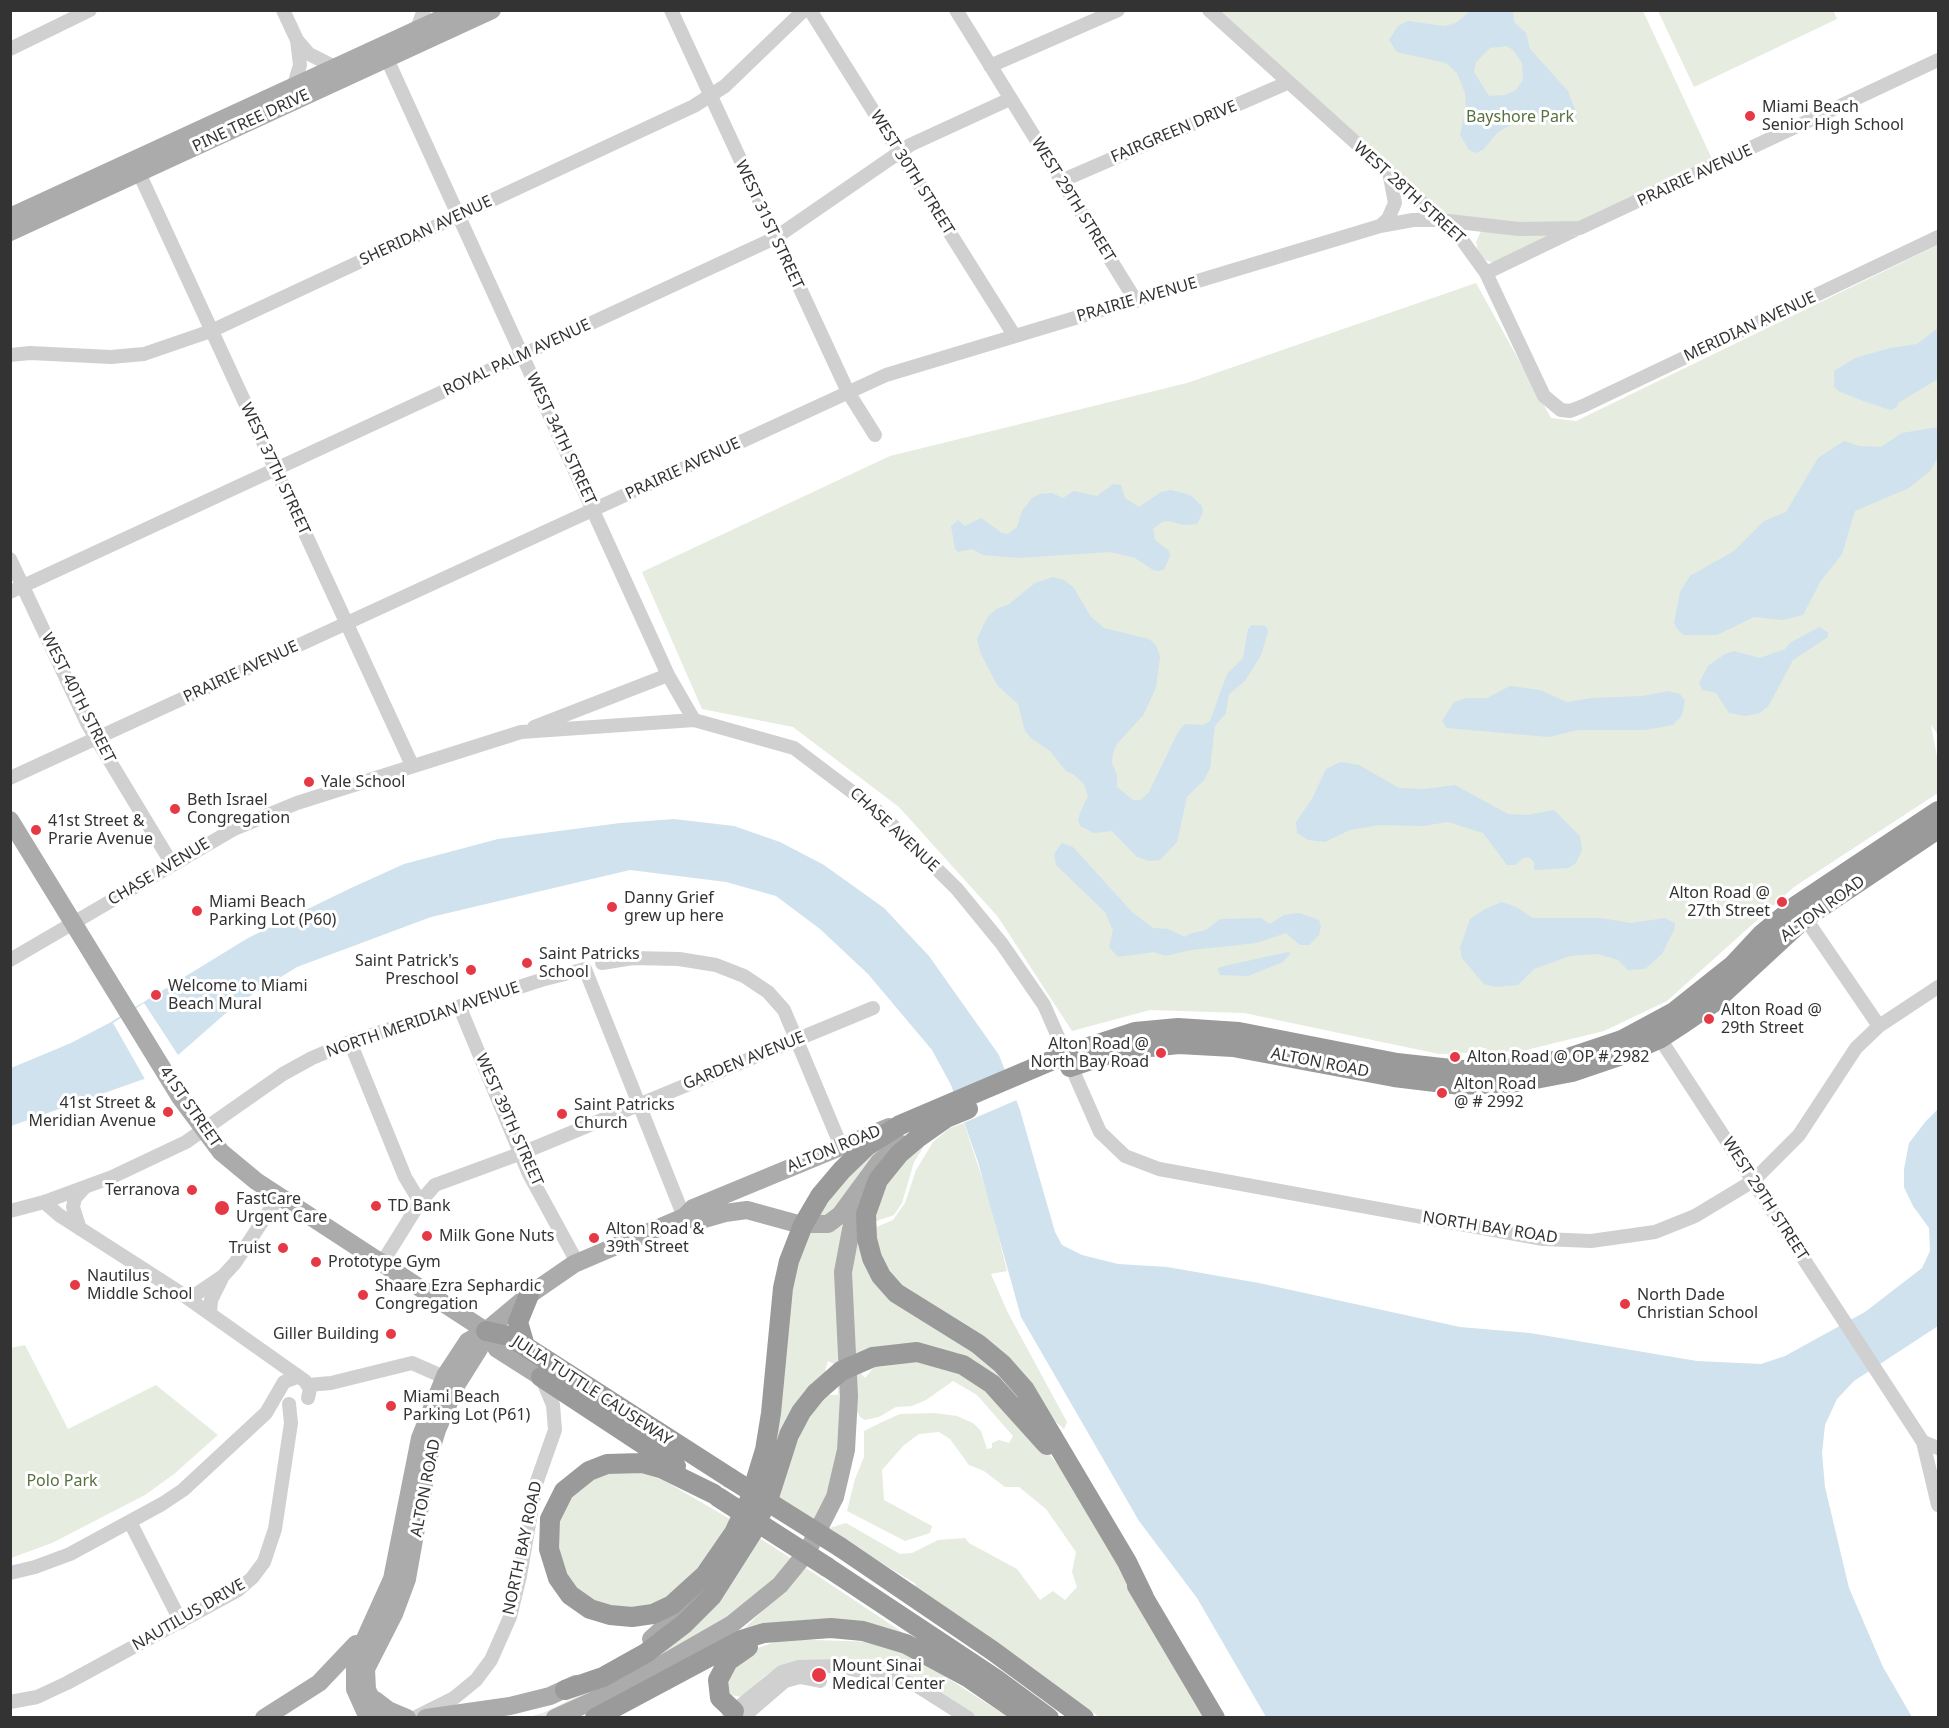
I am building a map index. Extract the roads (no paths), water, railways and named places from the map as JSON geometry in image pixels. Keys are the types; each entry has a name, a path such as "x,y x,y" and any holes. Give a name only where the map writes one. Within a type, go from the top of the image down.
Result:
{"highway":[{"name":"ALTON ROAD","path":"910,1120 944,1112 1069,1060 1121,1050 1179,1044 1233,1047 1394,1077 1460,1085 1561,1076 1602,1064 1655,1033 1801,912 1938,811"},
{"name":"ALTON ROAD","path":"1801,912 1938,829"},
{"path":"944,1112 899,1154 873,1190 866,1223 868,1245 874,1264 896,1293 978,1344 1002,1364 1025,1390 1127,1562 1144,1597"},
{"path":"716,1495 663,1469 642,1463 607,1464 589,1470 564,1491 554,1508 548,1539 554,1569 570,1594 590,1609 620,1617 643,1616 663,1610 680,1599 705,1575 730,1541 750,1499 765,1450 771,1413 781,1296 789,1261 803,1225 820,1196 852,1160 880,1137 910,1120"},
{"path":"525,1346 518,1322 529,1295"},
{"name":"JULIA TUTTLE CAUSEWAY","path":"486,1331 509,1336 840,1547 993,1651 1084,1718"},
{"path":"565,1690 603,1677 646,1653 684,1624 712,1596 752,1533 770,1494 789,1435 801,1412 816,1393 841,1371 873,1358 905,1352 939,1356 963,1365 992,1384 1026,1419 1054,1455 1144,1597 1215,1718"},
{"name":"JULIA TUTTLE CAUSEWAY","path":"541,1377 996,1679 1049,1718"},
{"path":"595,1718 741,1640 764,1634 831,1628 863,1631 892,1638 944,1663 1027,1718"},
{"path":"734,1715 718,1694 718,1680 723,1667 750,1646 785,1632"}],"main road":[{"name":"PINE TREE DRIVE","path":"10,217 460,10"},
{"name":"PINE TREE DRIVE","path":"10,232 492,10"},
{"name":"41ST STREET","path":"10,820 162,1069 203,1131 229,1159 279,1196 486,1331"},
{"name":"ALTON ROAD","path":"684,1217 697,1221 747,1210 803,1225 825,1225 838,1218 876,1165 944,1112"},
{"name":"ALTON ROAD","path":"374,1621 385,1600 396,1565 410,1474 420,1438 451,1380 468,1341 486,1331 529,1295 577,1262 684,1217 693,1208 841,1146 910,1120"},
{"path":"555,1718 619,1689 737,1620 780,1585 807,1552 835,1497 846,1450 849,1396 843,1281 850,1231 871,1181 898,1146"},
{"name":"JULIA TUTTLE CAUSEWAY","path":"486,1331 498,1349 541,1377"},
{"name":"ALTON ROAD","path":"369,1695 366,1673 375,1649 394,1614 407,1579 429,1456 445,1409 451,1380"},
{"path":"426,1718 510,1706 565,1690 628,1655 668,1624 710,1577 730,1541"},
{"path":"264,1718 296,1700 326,1678 374,1621"},
{"path":"368,1718 356,1695 353,1671 357,1655 374,1621"},
{"path":"369,1695 382,1718"},
{"path":"369,1695 388,1710 407,1718"}],"street":[{"path":"10,49 90,10"},
{"path":"283,10 297,40 300,65 293,88"},
{"path":"416,31 424,10"},
{"name":"WEST 31ST STREET","path":"670,10 848,392 875,435"},
{"name":"SHERIDAN AVENUE","path":"10,355 30,353 111,357 144,354 211,331 711,96 726,86 804,10"},
{"name":"WEST 30TH STREET","path":"810,10 1014,335"},
{"name":"WEST 29TH STREET","path":"956,10 1136,301"},
{"path":"990,66 1119,10"},
{"name":"WEST 28TH STREET","path":"1209,10 1440,220 1474,254 1486,273 1544,396 1561,410"},
{"path":"297,40 314,58 337,68"},
{"name":"WEST 34TH STREET","path":"387,59 668,675 694,720"},
{"name":"PRAIRIE AVENUE","path":"1486,273 1938,60"},
{"name":"FAIRGREEN DRIVE","path":"1061,181 1287,83"},
{"name":"ROYAL PALM AVENUE","path":"17,589 775,238 899,152 1010,99"},
{"name":"WEST 37TH STREET","path":"139,173 412,765"},
{"path":"1380,226 1388,219 1395,203 1390,175"},
{"name":"PRAIRIE AVENUE","path":"10,778 886,375 1380,226 1413,220 1440,220 1519,229 1580,228"},
{"path":"1474,254 1472,244 1481,225"},
{"name":"MERIDIAN AVENUE","path":"1561,410 1570,411 1583,406 1938,237"},
{"name":"WEST 40TH STREET","path":"10,558 17,589 96,739 172,864"},
{"name":"CHASE AVENUE","path":"10,960 234,829 297,803 520,732 668,675"},
{"name":"CHASE AVENUE","path":"520,732 694,720 794,748 880,813 957,889 1002,944 1044,1005 1069,1060"},
{"path":"1801,912 1879,1026"},
{"path":"602,963 633,958 679,958 716,966 744,976 768,992 784,1010 841,1146"},
{"name":"NORTH MERIDIAN AVENUE","path":"10,1211 44,1202 146,1161 203,1131 283,1074 312,1058 350,1042 585,969 638,1105"},
{"name":"NORTH BAY ROAD","path":"1069,1060 1100,1132 1125,1156 1159,1169 1543,1239 1591,1241 1654,1232 1695,1216 1753,1181 1799,1135 1856,1047 1879,1026 1938,987"},
{"name":"WEST 39TH STREET","path":"460,1008 529,1174 577,1262"},
{"name":"GARDEN AVENUE","path":"420,1202 435,1185 522,1153 873,1008"},
{"name":"WEST 29TH STREET","path":"1655,1033 1923,1442 1934,1465 1938,1506"},
{"path":"350,1042 405,1177 420,1202 382,1263"},
{"path":"638,1105 684,1217"},
{"path":"80,1229 73,1207 75,1198 84,1187"},
{"path":"189,1299 223,1276 235,1263 279,1196"},
{"path":"44,1202 80,1229 210,1314"},
{"path":"210,1314 211,1300 223,1276"},
{"name":"NAUTILUS DRIVE","path":"10,1702 37,1697 67,1683 181,1622 238,1590 264,1562 275,1529 294,1393 277,1360 210,1314"},
{"path":"10,1573 35,1567 70,1554 183,1490 266,1413 294,1393 412,1363 451,1380"},
{"name":"NORTH BAY ROAD","path":"414,1718 454,1698 476,1680 496,1650 510,1617 520,1576 533,1495 555,1430 553,1405 541,1377"},
{"path":"1923,1442 1938,1448"},
{"path":"130,1522 181,1622"},
{"path":"734,1715 769,1680 786,1670 806,1666 839,1666 916,1685 968,1718"},
{"path":"734,1715 785,1681 800,1677 820,1681"}],"water":[{"path":"1470,11 1513,11 1514,22 1526,33 1530,49 1568,91 1577,115 1575,119 1562,126 1530,119 1516,122 1497,133 1483,150 1475,153 1469,150 1460,135 1466,107 1465,93 1457,73 1446,63 1397,52 1389,40 1398,26 1408,21 1444,26 1456,23","holes":["1507,46 1513,50 1522,63 1523,80 1516,90 1505,95 1489,96 1474,72 1476,62 1490,48"]},
{"path":"1938,328 1938,379 1898,403 1897,407 1891,410 1840,392 1834,387 1834,371 1855,358 1890,348 1917,344"},
{"path":"1938,427 1938,456 1931,470 1909,488 1855,511 1842,554 1820,582 1803,615 1783,620 1754,617 1717,635 1684,635 1677,629 1674,623 1680,592 1690,576 1734,551 1764,521 1786,512 1818,458 1844,441 1859,446 1881,447 1902,433"},
{"path":"1113,484 1121,485 1125,498 1139,507 1161,492 1171,490 1190,495 1202,506 1203,512 1197,524 1183,525 1169,521 1162,522 1153,529 1155,540 1169,551 1170,556 1164,569 1153,570 1135,558 1110,552 1018,558 983,555 972,549 958,552 955,549 951,526 958,520 965,526 981,518 1002,533 1008,534 1017,527 1022,511 1032,498 1040,494 1052,493 1063,498 1074,491 1097,496"},
{"path":"1053,577 1064,580 1074,588 1091,617 1104,628 1149,639 1156,645 1160,657 1156,687 1144,714 1117,744 1113,753 1112,763 1117,775 1117,787 1133,800 1141,800 1149,792 1178,732 1185,724 1203,725 1210,721 1227,674 1243,658 1248,629 1252,625 1266,626 1268,632 1261,655 1245,681 1229,694 1226,713 1215,726 1210,768 1204,780 1187,797 1177,842 1160,860 1149,861 1137,857 1112,831 1094,833 1080,826 1078,820 1088,796 1084,784 1066,771 1050,751 1025,731 1018,704 997,685 981,654 977,639 987,618 996,609 1008,605 1035,583"},
{"path":"1820,627 1828,633 1828,637 1793,660 1769,705 1760,713 1745,716 1729,713 1716,693 1702,690 1699,683 1708,666 1725,654 1734,651 1760,658 1785,649 1791,642"},
{"path":"1510,686 1540,690 1567,702 1591,698 1642,696 1669,691 1680,694 1685,701 1682,715 1673,725 1645,730 1578,730 1549,737 1447,728 1442,721 1454,702 1466,698 1487,698"},
{"path":"1340,762 1359,765 1399,788 1424,789 1455,785 1508,814 1527,815 1554,810 1580,836 1582,850 1576,863 1568,868 1534,870 1534,862 1529,857 1523,858 1515,865 1507,865 1483,833 1448,822 1423,826 1380,825 1350,830 1325,842 1308,840 1297,833 1296,822 1312,799 1326,769"},
{"path":"674,819 734,826 780,842 824,865 884,908 929,956 999,1055 1020,1110 1055,1232 1062,1245 1082,1255 1118,1264 1167,1267 1259,1283 1460,1327 1530,1333 1697,1361 1761,1364 1785,1356 1865,1312 1922,1268 1930,1251 1929,1228 1913,1206 1904,1187 1904,1169 1909,1143 1938,1109 1938,1326 1854,1381 1837,1399 1825,1425 1822,1453 1825,1487 1849,1588 1883,1667 1912,1717 1266,1717 1197,1598 1139,1521 1021,1317 978,1162 951,1085 932,1050 868,974 820,929 776,896 726,882 630,870 431,917 297,967 234,1006 177,1056 144,1079 11,1126 11,1068 71,1043 111,1022 248,938 351,888 404,864 498,839 620,823"},
{"path":"1062,843 1073,847 1132,912 1153,928 1168,929 1185,937 1206,930 1220,919 1261,918 1270,924 1284,915 1299,913 1319,920 1321,926 1319,935 1309,945 1300,945 1286,933 1256,943 1191,950 1165,956 1154,952 1118,957 1109,947 1113,930 1105,912 1056,865 1054,854"},
{"path":"1502,902 1516,907 1533,918 1601,918 1631,923 1665,918 1675,923 1675,928 1662,954 1645,969 1628,970 1618,960 1598,954 1570,956 1534,969 1518,985 1496,987 1484,984 1462,958 1460,948 1470,919"},
{"path":"1291,953 1283,962 1248,976 1220,975 1218,971 1218,968 1224,966"}],"place":[{"name":"Miami Beach Senior High School","path":"1750,116"},
{"name":"Yale School","path":"309,782"},
{"name":"Beth Israel Congregation","path":"175,809"},
{"name":"41st Street & Prarie Avenue","path":"36,830"},
{"name":"Alton Road @ 27th Street","path":"1782,902"},
{"name":"Danny Grief grew up here","path":"612,907"},
{"name":"Miami Beach Parking Lot (P60)","path":"197,911"},
{"name":"Saint Patricks School","path":"527,963"},
{"name":"Saint Patrick's Preschool","path":"471,970"},
{"name":"Welcome to Miami Beach Mural","path":"156,995"},
{"name":"Alton Road @ 29th Street","path":"1709,1019"},
{"name":"Alton Road @ North Bay Road","path":"1161,1053"},
{"name":"Alton Road @ OP # 2982","path":"1455,1057"},
{"name":"Alton Road @ # 2992","path":"1442,1093"},
{"name":"41st Street & Meridian Avenue","path":"168,1112"},
{"name":"Saint Patricks Church","path":"562,1114"},
{"name":"Terranova","path":"192,1190"},
{"name":"TD Bank","path":"376,1206"},
{"name":"FastCare Urgent Care","path":"222,1208"},
{"name":"Milk Gone Nuts","path":"427,1236"},
{"name":"Alton Road & 39th Street","path":"594,1238"},
{"name":"Truist","path":"283,1248"},
{"name":"Prototype Gym","path":"316,1262"},
{"name":"Nautilus Middle School","path":"75,1285"},
{"name":"Shaare Ezra Sephardic Congregation","path":"363,1295"},
{"name":"North Dade Christian School","path":"1625,1304"},
{"name":"Giller Building","path":"391,1334"},
{"name":"Miami Beach Parking Lot (P61)","path":"391,1406"},
{"name":"Mount Sinai Medical Center","path":"819,1675"}],"park label":[{"name":"Bayshore Park","path":"1520,117"},
{"name":"Polo Park","path":"62,1481"}]}
